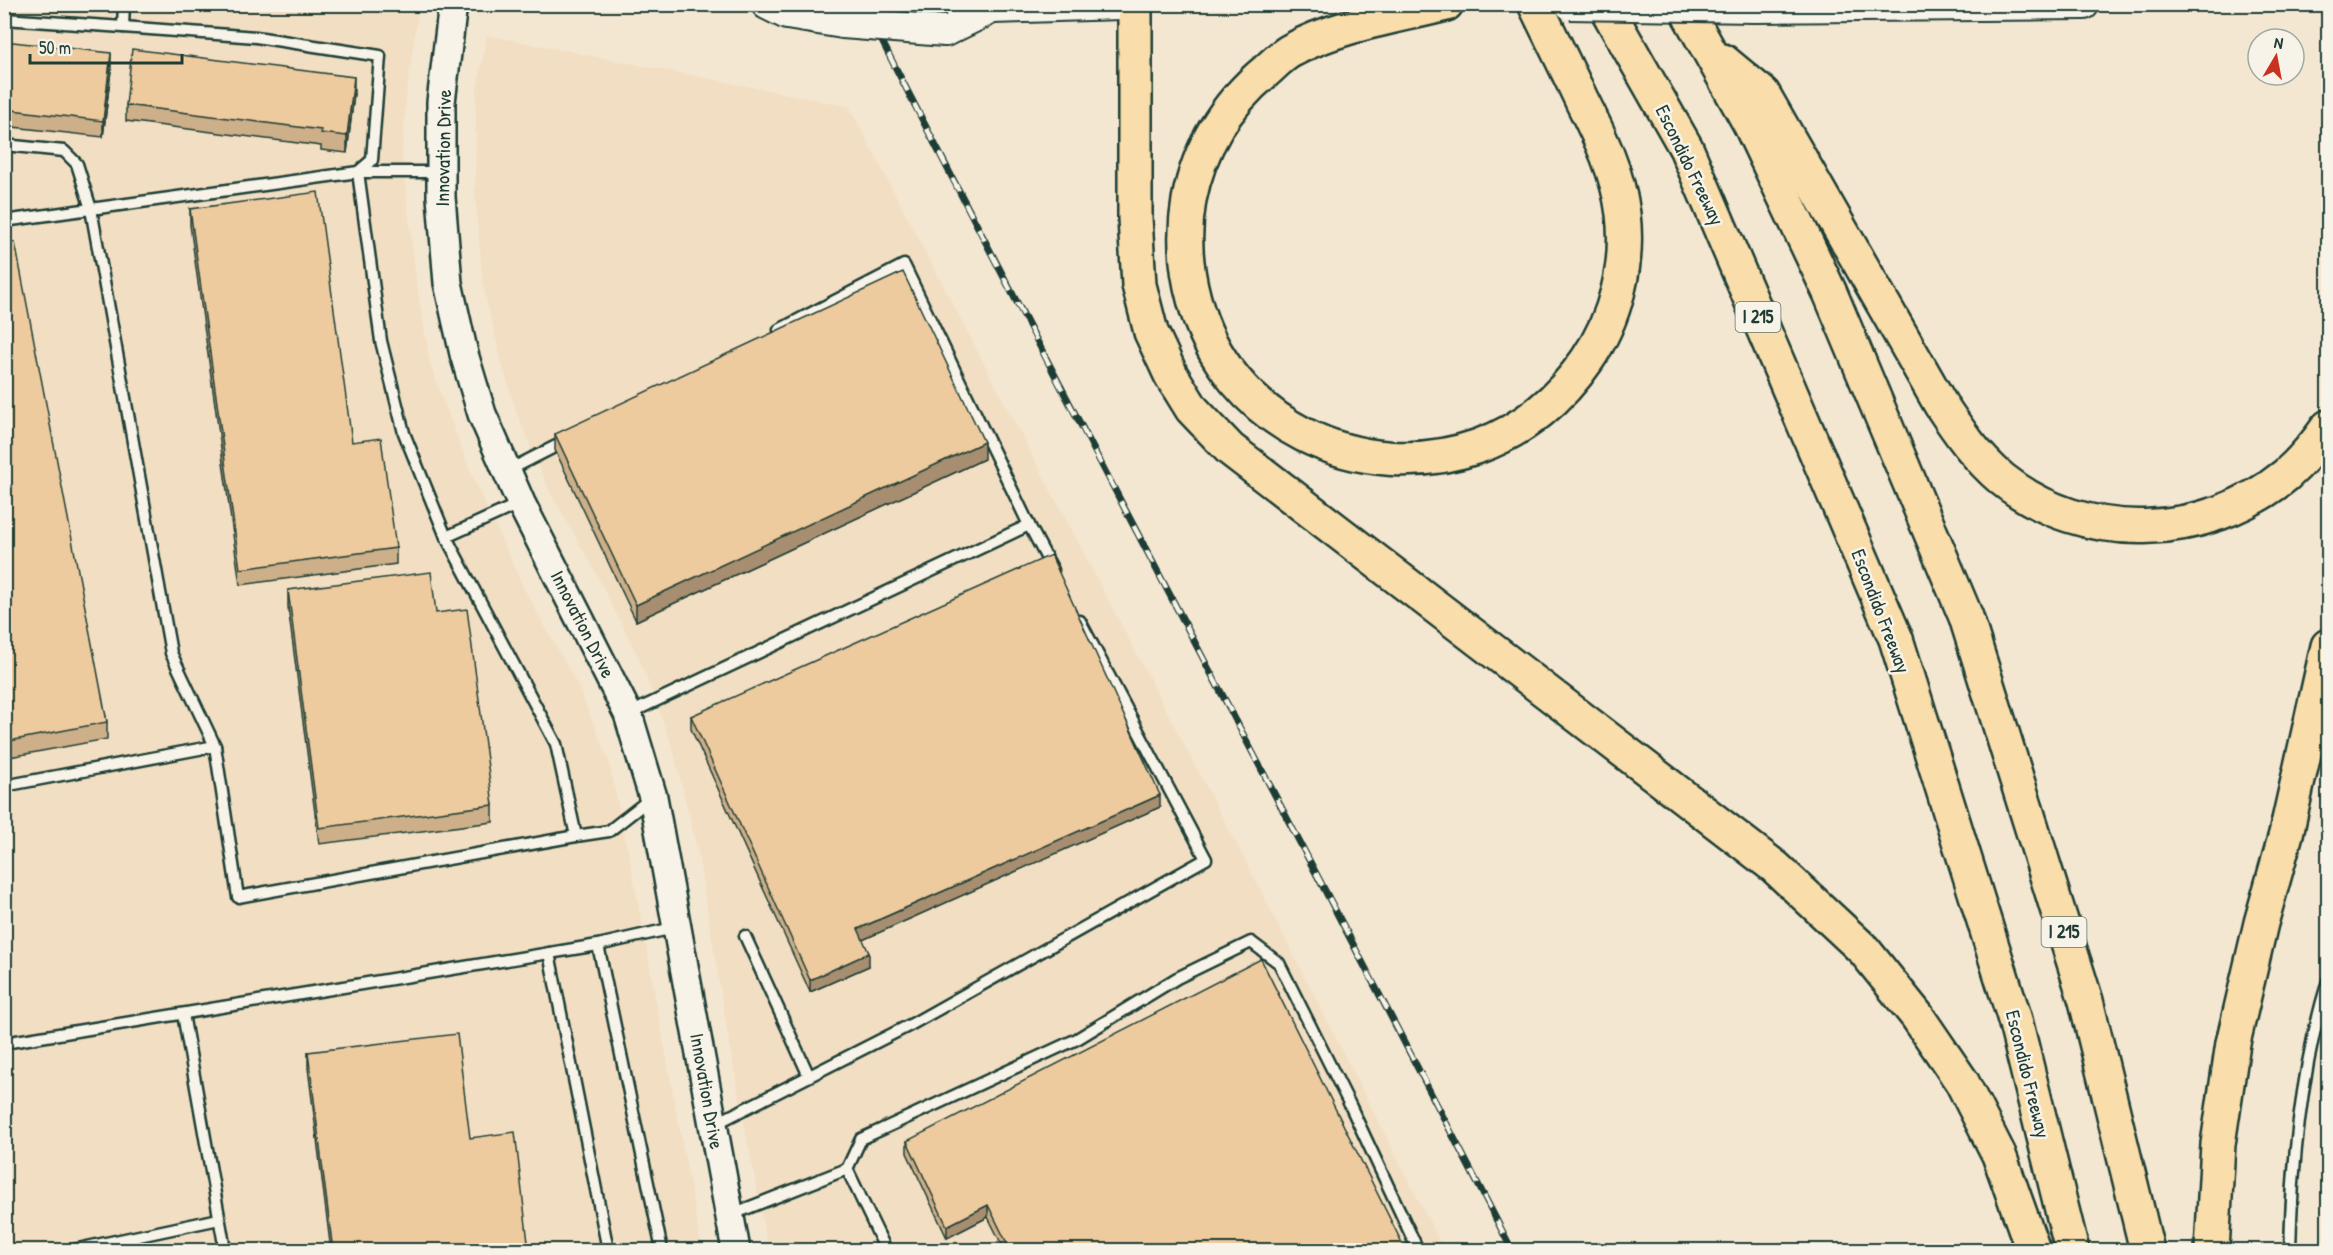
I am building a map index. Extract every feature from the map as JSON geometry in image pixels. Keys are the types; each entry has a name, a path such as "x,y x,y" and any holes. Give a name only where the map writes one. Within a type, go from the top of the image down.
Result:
{"highway":[{"path":"1135,4 1135,218 1138,285 1151,332 1171,375 1192,409 1230,448 1775,867 1864,950 1917,1016 1962,1082 1999,1155 2033,1251"},
{"path":"1446,4 1356,26 1323,37 1290,51 1265,71 1245,89 1227,111 1206,146 1194,179 1185,225 1185,253 1190,285 1200,322 1216,356 1238,384 1264,409 1289,427 1321,444 1365,456 1411,459 1444,456 1480,446 1508,434 1554,400 1575,377 1595,348 1611,314 1620,285 1625,247 1623,212 1616,179 1604,145 1535,4"},
{"name":"Escondido Freeway","path":"1604,4 1686,148 1896,639 2015,1020 2072,1251"},
{"name":"I 215","path":"1683,4 1750,124 1830,293 1966,617 2086,1001 2147,1251"},
{"path":"1711,51 1762,94 1941,405 1960,434 1979,458 2026,495 2076,518 2103,524 2124,527 2180,525 2234,508 2260,493 2285,476 2304,458 2328,427"},
{"path":"2212,1251 2218,1144 2233,1042 2261,922 2286,834 2328,646"},
{"path":"2286,834 2328,714"}],"main road":[{"path":"777,9 866,26 945,31 989,6 1120,4"},
{"path":"1570,4 1754,8 2084,4"}],"street":[{"name":"Innovation Drive","path":"453,4 441,102 441,197 448,283 482,414 521,503 628,714 653,797 736,1251"}],"lane":[{"path":"123,27 124,4"},
{"path":"4,19 256,37 380,56 372,160 358,172"},
{"path":"4,145 64,151 77,164 91,209 171,653 215,746 238,897 609,831 653,797"},
{"path":"358,172 381,341 404,433 446,537 556,744 576,836"},
{"path":"4,221 358,172 441,172"},
{"path":"768,336 904,265 1029,525 1057,577"},
{"path":"507,471 580,433"},
{"path":"446,537 521,503"},
{"path":"628,714 1029,525"},
{"path":"713,1125 912,1024 1206,859 1074,608"},
{"path":"4,786 215,746"},
{"path":"4,1043 598,945 678,927"},
{"path":"746,936 809,1076"},
{"path":"729,1215 847,1169 861,1139 1077,1039 1177,978 1251,942 1279,963 1350,1105 1418,1251"},
{"path":"598,945 662,1251"},
{"path":"549,953 608,1251"},
{"path":"2290,1251 2291,1188 2302,1102 2312,1046 2328,981"},
{"path":"183,1014 225,1251"},
{"path":"847,1169 886,1251"},
{"path":"73,1251 219,1219"}],"shaded area":[{"path":"405,4 413,6 418,14 407,90 402,156 417,286 431,367 469,468 524,588 579,688 609,761 632,869 702,1250 5,1250 5,5"},
{"path":"487,35 849,106 1257,883 1444,1250 768,1250 730,1049 697,849 673,749 640,661 593,568 548,489 517,414 483,287 475,196 476,93"}],"building":[{"path":"4,41 111,53 103,121 4,109"},
{"path":"132,49 354,77 347,136 321,133 321,130 126,105"},
{"path":"318,192 352,442 381,438 396,548 240,569 190,209"},
{"path":"15,242 107,722 4,742 4,244"},
{"path":"903,272 984,442 636,605 555,434"},
{"path":"1051,555 1160,795 858,929 869,953 810,980 691,716"},
{"path":"431,572 436,613 467,609 493,805 319,828 288,590"},
{"path":"1261,959 1406,1251 1011,1251 988,1205 947,1226 907,1141"},
{"path":"457,1034 470,1138 515,1132 529,1251 333,1251 308,1052"}],"railway":[{"path":"863,4 1024,317 1512,1250"}]}
